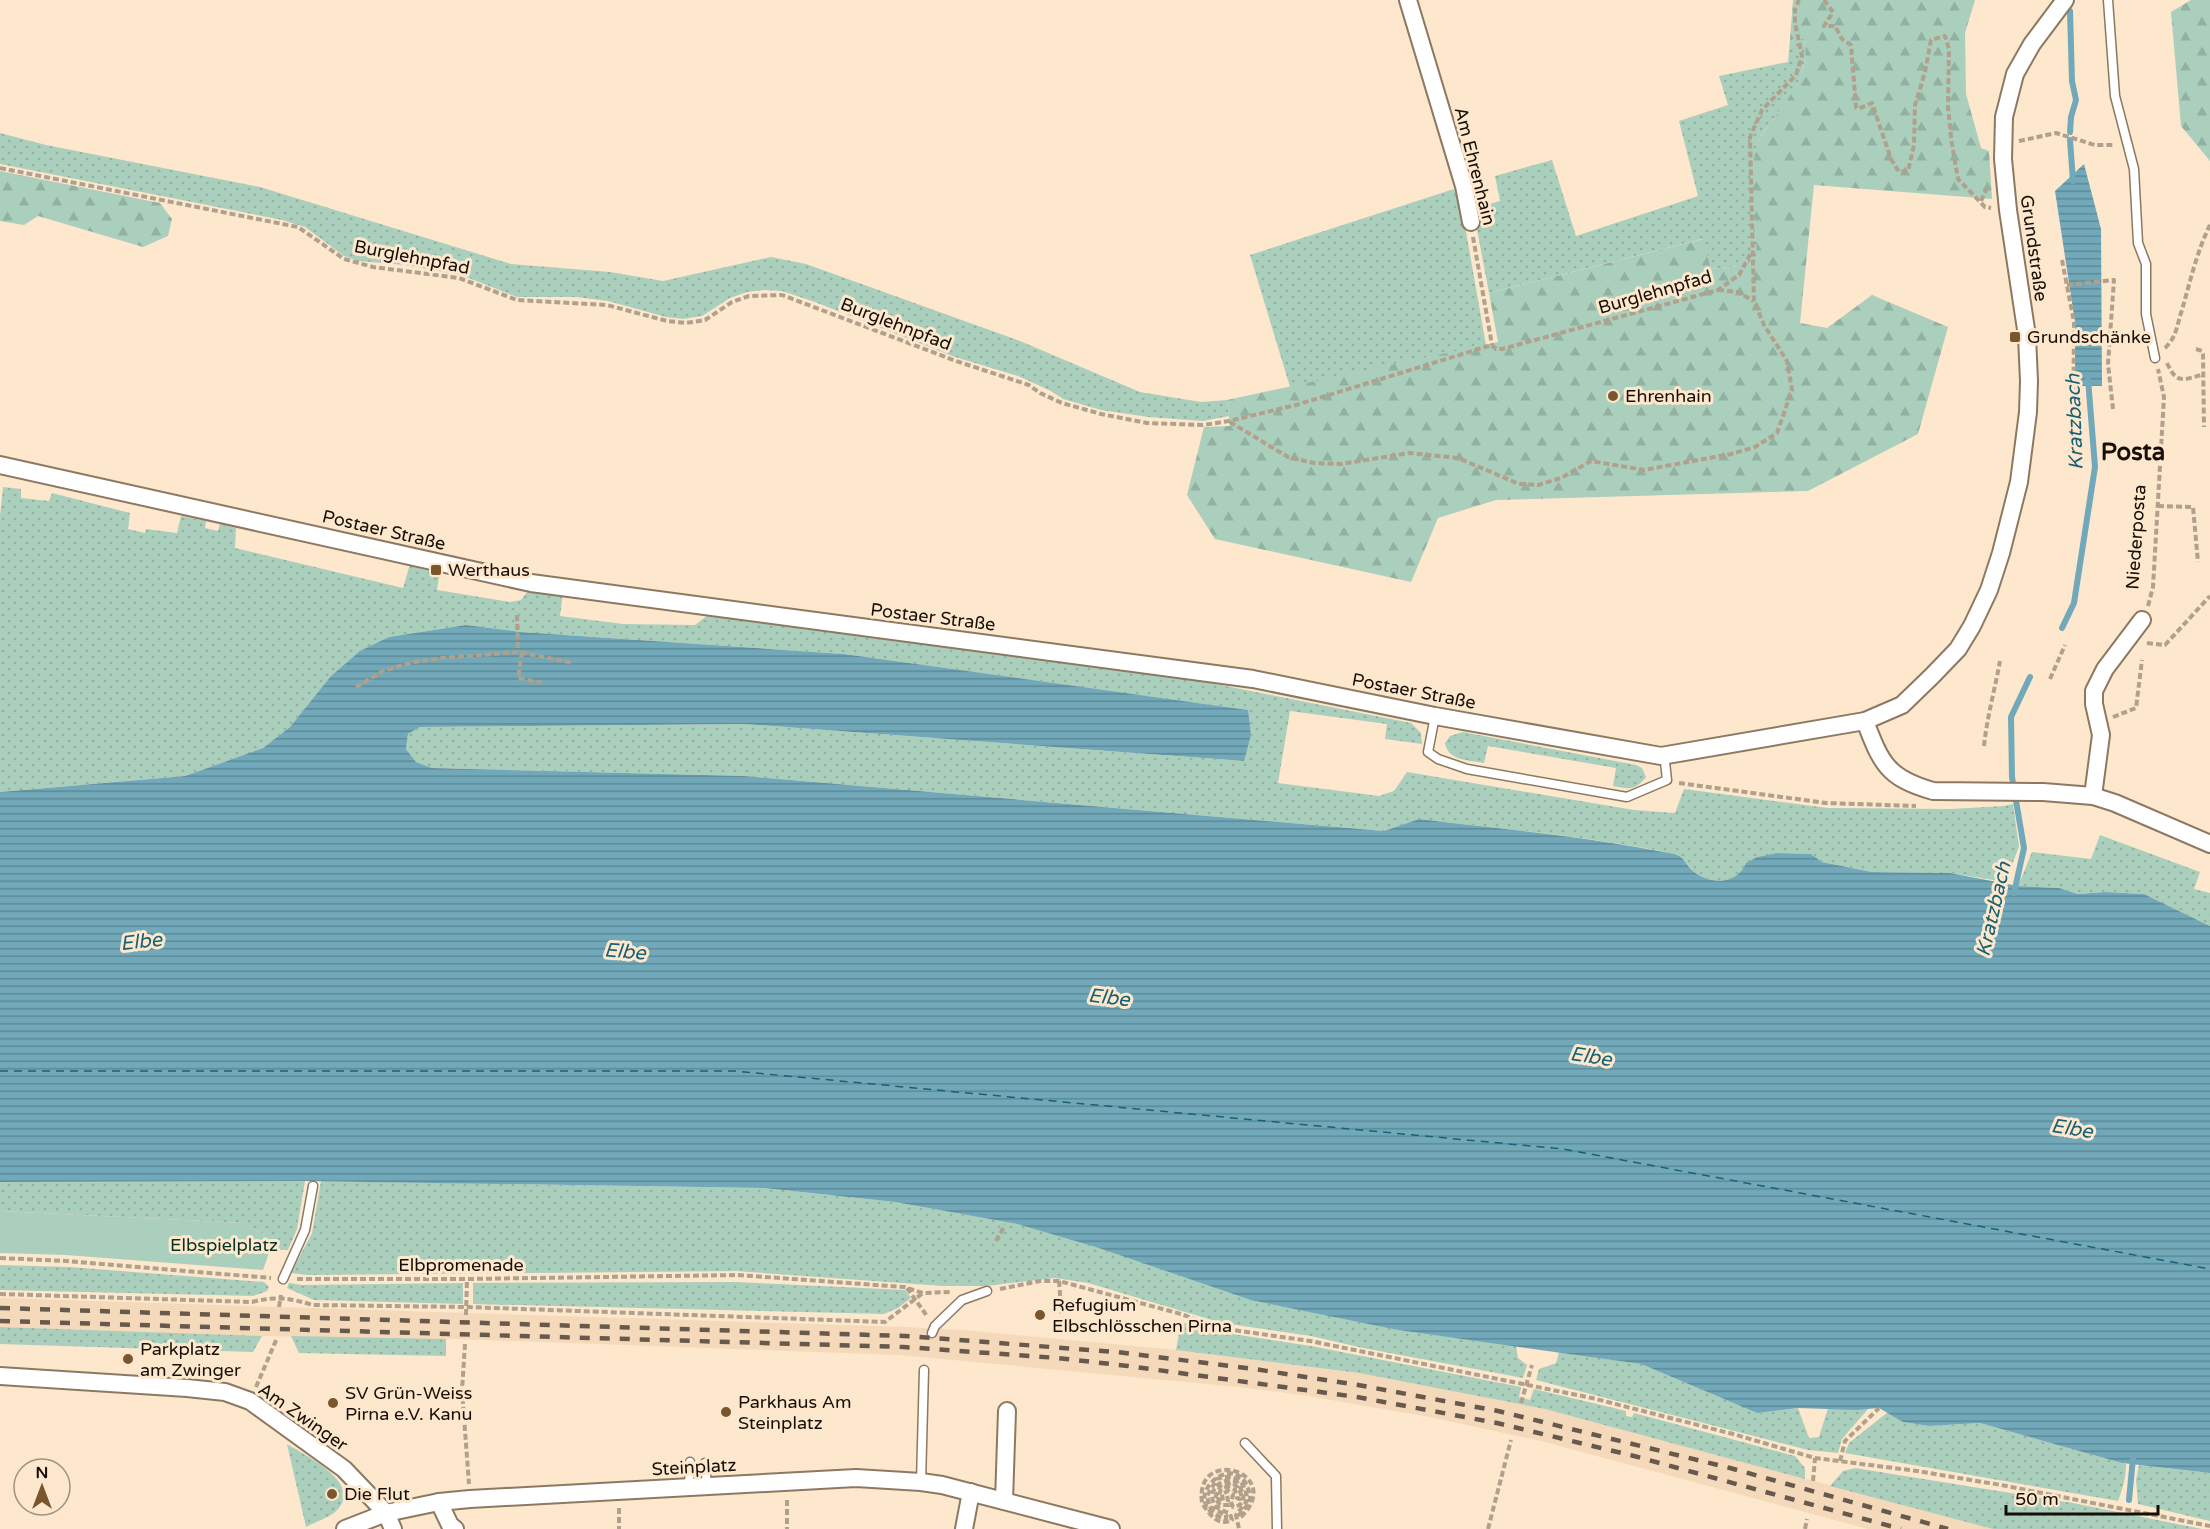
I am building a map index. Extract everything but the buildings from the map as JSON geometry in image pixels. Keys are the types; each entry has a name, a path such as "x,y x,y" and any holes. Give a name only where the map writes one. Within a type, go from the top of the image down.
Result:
{"street":[{"name":"Am Ehrenhain","path":"1408,0 1464,186 1471,222"},
{"name":"Grundstraße","path":"1958,649 1989,590 2001,553 2019,482 2028,412 2030,381 2027,336 2008,210 2003,159 2004,117 2015,74 2032,44 2065,0"},
{"name":"Postaer Straße","path":"0,465 531,583 1253,679 1435,716 1660,756 1865,721 1902,705 1958,649"},
{"path":"2093,796 2101,735 2094,704 2094,691 2105,669 2142,620"},
{"path":"1865,721 1880,759 1900,778 1915,786 1933,791 2043,792 2093,796 2115,803 2210,844"},
{"name":"Am Zwinger","path":"0,1376 225,1392 250,1401 344,1469 386,1513"},
{"path":"1004,1501 1007,1411"},
{"name":"Steinplatz","path":"345,1529 386,1513 439,1502 856,1478 921,1482 971,1492 1111,1529"},
{"path":"964,1529 971,1492"},
{"path":"439,1502 450,1525 455,1529"},
{"path":"386,1513 393,1529"}],"lane":[{"path":"2108,0 2115,96 2134,169 2138,243 2146,264 2146,314 2159,354"},
{"path":"1435,716 1428,752 1437,759 1467,769 1627,797 1667,780 1665,762 1660,756"},
{"path":"283,1279 305,1230 313,1186"},
{"path":"933,1330 963,1300 987,1291"},
{"path":"921,1482 924,1370"},
{"path":"1245,1443 1276,1476 1277,1529"},
{"path":"689,1487 690,1462"},
{"path":"705,1463 707,1486"}],"path":[{"path":"1229,421 1288,457 1314,463 1341,464 1410,453 1458,458 1519,484 1538,485 1561,478 1591,461 1644,470 1731,454 1755,447 1777,433 1792,390 1787,361 1764,325 1754,301 1751,253 1750,137 1762,110 1796,75 1802,56 1795,23 1795,10 1799,0"},
{"path":"1824,0 1833,12 1824,26 1835,26 1842,39 1851,45 1856,107 1858,109 1872,103 1891,159 1899,172 1908,171 1914,145 1915,105 1925,72 1931,40 1945,36 1949,49 1948,106 1958,178 1985,207 1997,209"},
{"path":"2004,142 2056,133 2095,145 2110,145"},
{"name":"Burglehnpfad","path":"0,168 298,227 344,259 373,267 459,278 517,300 607,305 667,321 686,323 705,320 732,302 749,296 782,296 956,361 1029,385 1062,403 1147,423 1203,425 1229,421 1296,405 1492,345 1496,349 1502,349 1718,290 1739,275 1751,253"},
{"name":"Am Ehrenhain","path":"1471,222 1492,345"},
{"path":"2204,374 2186,380 2177,379 2159,354 2171,343 2177,331 2192,276 2210,225"},
{"path":"2062,260 2074,322 2073,449 2067,455"},
{"path":"2067,285 2114,280 2108,364 2113,409"},
{"path":"1718,290 1738,292 1754,301"},
{"path":"2196,349 2202,351 2204,427"},
{"name":"Niederposta","path":"2142,620 2153,587 2164,397 2159,354"},
{"path":"2158,506 2193,507 2198,562"},
{"path":"2129,637 2151,644 2165,645 2210,596"},
{"path":"517,615 520,652 518,678 542,683"},
{"path":"2050,679 2065,645"},
{"path":"356,687 383,670 414,662 520,652 574,663"},
{"path":"2109,723 2114,716 2136,708 2142,660"},
{"path":"1984,746 1986,724 2000,661"},
{"path":"1667,780 1705,788 1826,803 1921,806"},
{"path":"996,1241 1005,1225"},
{"name":"Elbpromenade","path":"0,1258 66,1261 283,1279 738,1275 907,1287 923,1293 915,1299"},
{"path":"466,1315 467,1279"},
{"path":"987,1291 1040,1281 1059,1281 1181,1314 1219,1328 1310,1341 1527,1384 1721,1431 1815,1458 1917,1471 2041,1492 2210,1526"},
{"path":"1059,1281 1063,1334"},
{"path":"907,1287 933,1330"},
{"path":"0,1294 252,1302 280,1297 312,1305 466,1307 885,1322 915,1299"},
{"path":"250,1401 277,1338"},
{"path":"465,1344 462,1390 470,1499"},
{"path":"1521,1402 1532,1365"},
{"path":"1840,1461 1845,1441 1879,1408"},
{"path":"1488,1529 1510,1440"},
{"path":"1813,1481 1815,1458"},
{"path":"1227,1497 1229,1505 1225,1507 1220,1505 1215,1498 1218,1488 1230,1482 1239,1489 1242,1497 1237,1498 1235,1490 1227,1487 1221,1489 1218,1494 1220,1502 1223,1501 1222,1494 1228,1491 1233,1496 1230,1502 1233,1507 1240,1505 1244,1497 1237,1482 1232,1480 1218,1483 1213,1490 1212,1498 1216,1507 1230,1514 1232,1520 1228,1522 1213,1518 1202,1503 1204,1485 1212,1474 1223,1469 1237,1470 1248,1479 1253,1495 1252,1505 1242,1516 1238,1516 1248,1507 1250,1493 1245,1481 1237,1474 1224,1474 1213,1480 1206,1491 1205,1501 1208,1509 1214,1515 1226,1519 1226,1515 1210,1507 1207,1497 1217,1479 1228,1476 1240,1481 1246,1491 1247,1501 1236,1515 1239,1529"},
{"path":"786,1481 787,1529"},
{"path":"1805,1529 1807,1520"}],"shaded area":[{"path":"0,1298 905,1327 963,1330 1176,1350 1359,1373 1545,1409 1993,1529 1868,1529 1541,1441 1430,1417 1240,1387 900,1355 458,1339 262,1336 0,1327"}],"green space":[{"path":"1793,0 1975,0 1965,33 1966,94 1981,148 1989,151 1992,199 1814,185 1800,323 1827,328 1872,295 1948,327 1918,434 1808,491 1496,500 1438,518 1411,582 1215,539 1187,495 1204,427 1230,426 1227,400 1498,342 1489,293 1703,239 1711,269 1757,264 1753,201 1755,153 1761,136 1797,85 1804,64 1804,39 1790,39"},
{"path":"2191,0 2210,0 2210,161 2181,126 2171,12"},
{"path":"1790,39 1804,39 1802,73 1798,83 1760,137 1755,153 1753,201 1758,264 1711,269 1702,239 1489,293 1476,224 1481,222 1479,207 1500,201 1495,176 1552,160 1576,236 1698,196 1679,121 1728,105 1719,76 1788,62"},
{"path":"0,133 46,145 260,187 511,264 610,272 663,281 771,257 806,264 1020,341 1140,392 1201,402 1227,400 1229,416 1203,421 1148,417 1101,410 1063,399 1018,376 955,357 782,291 747,292 730,298 702,316 683,319 666,317 608,301 576,297 517,297 461,275 405,265 358,261 344,256 305,227 282,220 0,164"},
{"path":"0,171 160,203 172,219 168,236 143,247 38,216 24,225 0,221"},
{"path":"1454,189 1465,226 1486,345 1290,387 1250,255"},
{"path":"3,487 21,489 21,498 49,501 52,493 130,513 128,529 145,533 146,529 177,533 181,516 206,521 205,528 218,531 220,524 236,528 235,548 403,588 410,564 440,571 437,590 510,602 521,600 530,588 563,593 560,616 623,624 695,625 708,615 852,632 1191,679 1411,723 1421,733 1422,744 1385,739 1387,724 1290,711 1278,783 1379,796 1394,791 1407,772 1634,810 1675,813 1684,789 1828,808 1951,809 2013,804 2019,847 2005,882 1950,873 1872,872 1822,862 1811,854 1778,853 1757,857 1746,863 1736,876 1722,881 1700,876 1682,858 1672,853 1573,837 1419,819 1384,831 744,776 432,768 416,762 406,749 408,734 420,727 744,724 1243,761 1251,735 1247,710 844,654 521,632 466,625 389,637 330,677 290,727 263,748 185,776 0,792 0,516"},
{"path":"1463,732 1636,765 1642,768 1646,777 1635,787 1623,788 1613,786 1616,768 1488,746 1484,763 1466,760 1450,753 1445,743 1450,736"},
{"path":"2100,835 2200,872 2194,889 2210,893 2210,926 2144,894 2105,892 2078,894 2059,888 2018,886 2032,852 2091,859"},
{"path":"305,1181 297,1229 288,1250 270,1250 263,1234 245,1223 0,1211 0,1182"},
{"path":"321,1181 764,1188 895,1202 1017,1224 1398,1330 1516,1346 1518,1358 1527,1365 1523,1378 1311,1336 1222,1323 1088,1283 1055,1278 986,1286 943,1286 736,1271 308,1275 291,1273 312,1233"},
{"name":"Elbspielplatz","path":"0,1211 245,1223 263,1234 270,1250 263,1270 66,1255 0,1253"},
{"path":"0,1265 69,1267 264,1282 269,1287 267,1291 253,1296 0,1290"},
{"path":"735,1282 905,1290 911,1298 898,1308 884,1314 473,1304 473,1283"},
{"path":"289,1283 302,1285 463,1283 463,1304 314,1300 287,1288"},
{"path":"1181,1322 1219,1332 1311,1346 1521,1387 1519,1397 1530,1400 1534,1389 1626,1411 1626,1416 1632,1417 1634,1413 1795,1456 1805,1468 1805,1479 1545,1409 1359,1373 1176,1350"},
{"path":"0,1327 262,1336 253,1352 0,1344"},
{"path":"291,1336 446,1339 446,1356 299,1353"},
{"path":"1559,1352 1641,1364 1757,1413 1798,1408 1809,1438 1819,1437 1828,1408 1868,1409 1842,1439 1838,1453 1808,1450 1536,1380 1539,1369 1556,1363"},
{"path":"1888,1412 1903,1422 1929,1426 1980,1423 2126,1464 2124,1482 2118,1501 1845,1453 1849,1443"},
{"path":"287,1444 330,1472 343,1491 343,1502 335,1512 306,1527"},
{"path":"2139,1465 2210,1473 2210,1521 2138,1504 2136,1480"},
{"path":"1855,1468 2073,1503 2202,1529 1993,1529 1830,1486 1843,1471"}],"water":[{"path":"2084,164 2101,229 2102,386 2075,386 2075,322 2055,191"},
{"name":"Elbe","path":"466,625 521,632 844,654 1248,710 1251,735 1244,761 744,724 420,727 408,734 406,749 416,762 432,768 744,776 1384,831 1419,819 1572,837 1672,853 1682,858 1700,876 1715,880 1730,879 1736,876 1746,863 1757,857 1777,853 1811,854 1822,862 1872,872 1950,873 2018,886 2059,888 2078,894 2105,892 2144,894 2210,926 2210,1473 2122,1463 1980,1423 1929,1426 1903,1422 1879,1408 1856,1410 1798,1408 1757,1413 1641,1364 1398,1330 1251,1300 1096,1247 1017,1224 895,1202 764,1188 305,1181 0,1182 0,792 185,776 263,748 290,727 330,677 360,651 389,637"}],"waterway":[{"name":"Kratzbach","path":"2070,11 2072,81 2076,100 2070,132"},
{"name":"Kratzbach","path":"2070,140 2073,181"},
{"name":"Kratzbach","path":"2062,628 2074,603 2095,467 2088,379"},
{"name":"Kratzbach","path":"2014,893 2024,848 2012,777 2011,717 2030,677"},
{"path":"2129,1500 2133,1458"}],"ferry route":[{"path":"0,1071 734,1071 1563,1149 2210,1269"}],"railway":[{"path":"0,1308 905,1336 1117,1352 1358,1385 1498,1411 1730,1468 1948,1529"},
{"path":"0,1321 904,1347 1058,1358 1357,1397 1497,1423 1634,1456 1901,1529"}],"place":[{"name":"Grundschänke","path":"2015,337"},
{"name":"Ehrenhain","path":"1613,396"},
{"name":"Werthaus","path":"436,570"},
{"name":"Refugium Elbschlösschen Pirna","path":"1040,1315"},
{"name":"Parkplatz am Zwinger","path":"128,1359"},
{"name":"SV Grün-Weiss Pirna e.V. Kanu","path":"333,1403"},
{"name":"Parkhaus Am Steinplatz","path":"726,1412"},
{"name":"Die Flut","path":"332,1494"}],"district":[{"name":"Posta","path":"2133,452"}]}
